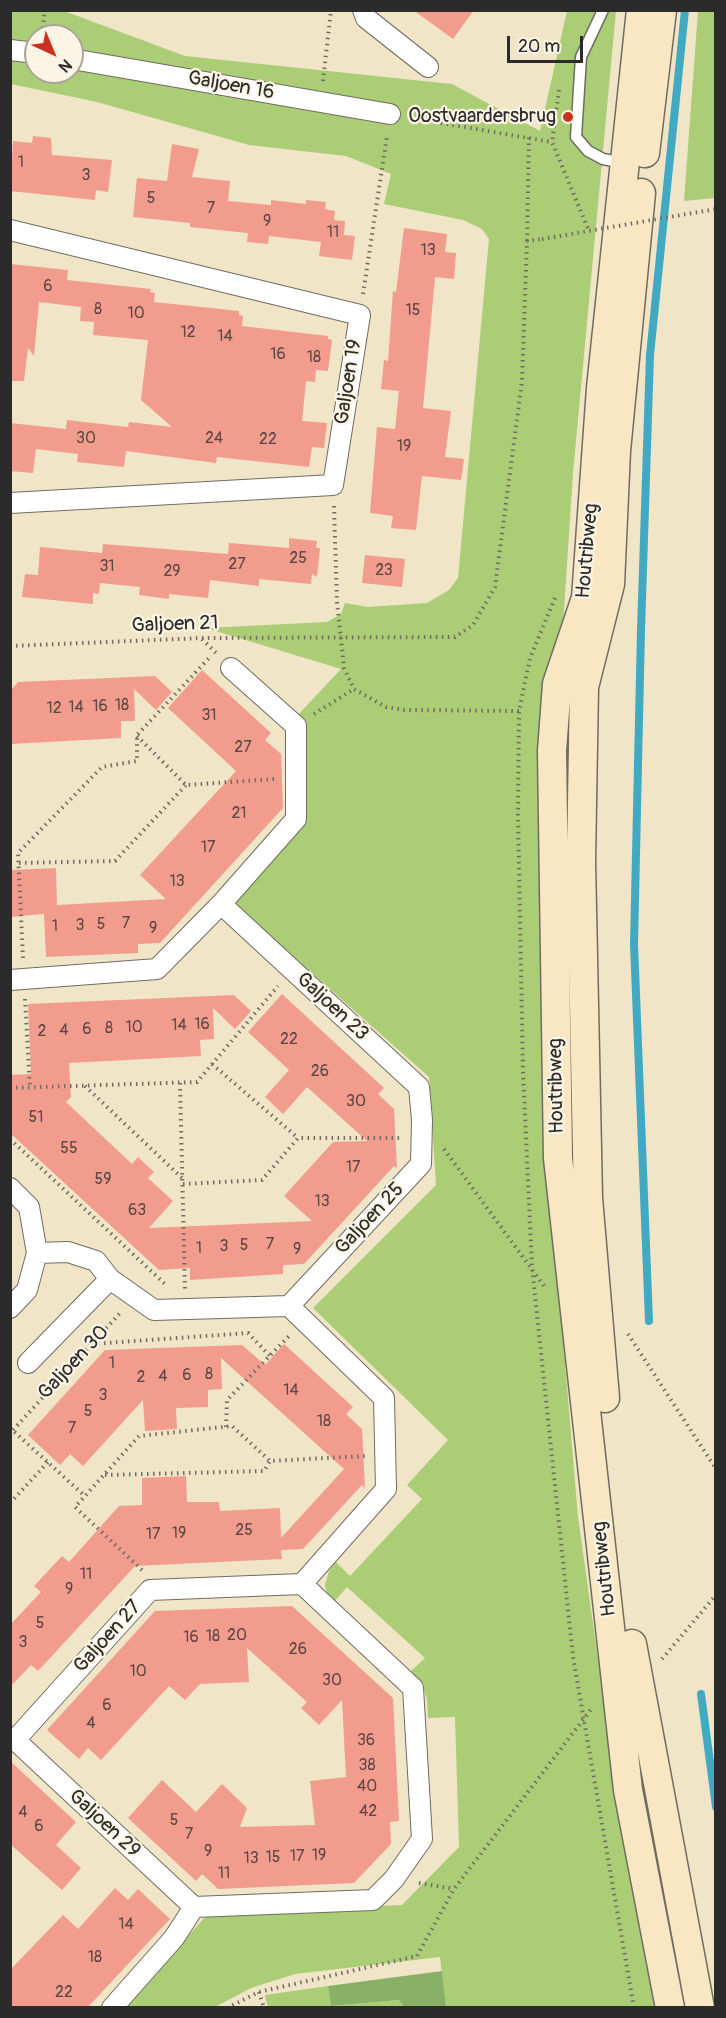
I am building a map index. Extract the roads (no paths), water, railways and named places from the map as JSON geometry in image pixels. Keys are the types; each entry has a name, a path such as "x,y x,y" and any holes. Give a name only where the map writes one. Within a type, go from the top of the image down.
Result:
{"main road":[{"name":"Houtribweg","path":"641,10 630,163 601,388 586,598 557,684 552,751 558,1158 628,1790 670,2007"},
{"name":"Houtribweg","path":"662,10 616,451 610,584 584,687 581,873 588,1198 619,1565 638,1688 700,2007"}],"street":[{"path":"363,10 366,18 428,67"},
{"name":"Galjoen 16","path":"84,61 390,114"},
{"name":"Galjoen 19","path":"10,230 360,315 333,485 10,503"},
{"path":"17,979 157,969 221,904 296,819 296,726 231,668"},
{"name":"Galjoen 23","path":"221,904 418,1087 422,1129"},
{"name":"Galjoen 25","path":"289,1306 421,1164 422,1129"},
{"path":"10,1188 29,1207 37,1253 27,1290 10,1308"},
{"path":"37,1253 68,1252 96,1261 110,1279 154,1310 289,1306 384,1398 386,1489 302,1584 413,1688 422,1839 394,1879 373,1899 194,1907 174,1938 112,2007"},
{"name":"Galjoen 30","path":"28,1363 110,1279"},
{"name":"Galjoen 27","path":"13,1740 150,1590 302,1584"},
{"name":"Galjoen 29","path":"13,1740 194,1907"}],"lane":[{"path":"603,10 581,57 576,137 588,151 603,159 630,163"}],"waterway":[{"path":"649,1321 634,944 641,630 650,355 685,10"},
{"path":"701,1694 716,1807"}],"place":[{"name":"Oostvaardersbrug","path":"568,117"}]}
